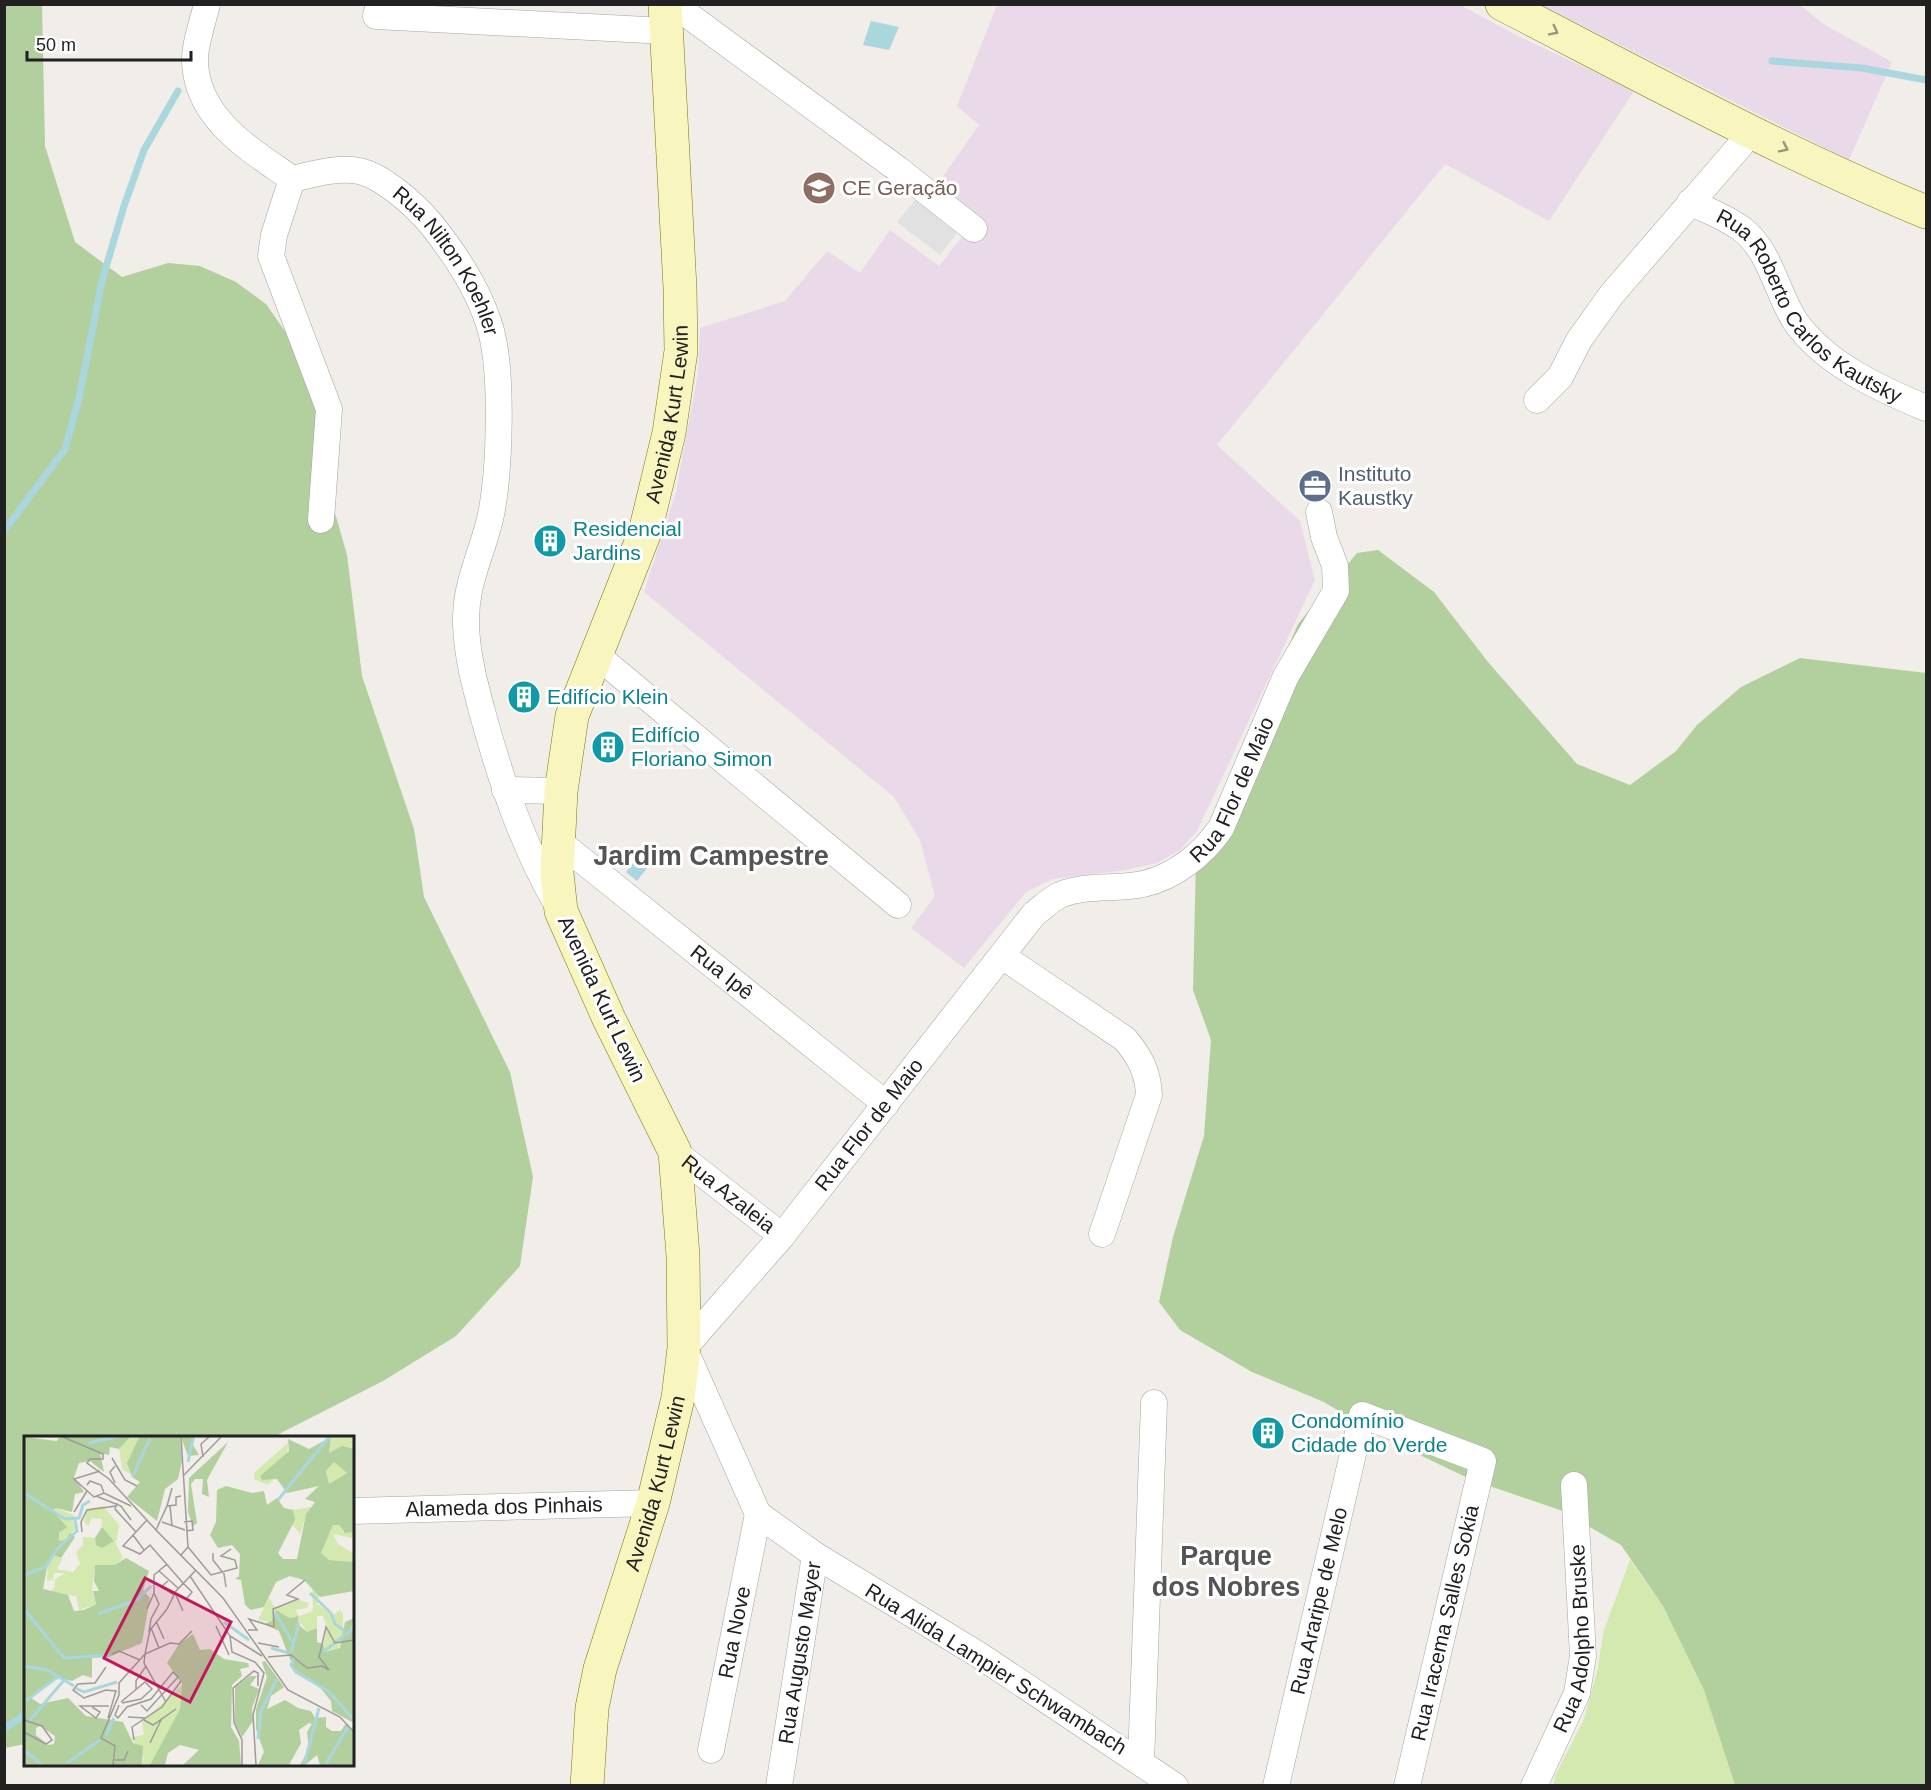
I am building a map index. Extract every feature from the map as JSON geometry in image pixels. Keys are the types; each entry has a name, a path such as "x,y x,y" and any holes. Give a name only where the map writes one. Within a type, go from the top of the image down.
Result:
{"main road":[{"path":"1502,4 1752,132 1869,189 1926,212"},
{"name":"Avenida Kurt Lewin","path":"586,1785 592,1708 600,1669 653,1503 678,1398 684,1348 683,1256 675,1152 609,1019 561,911 558,841 561,791 572,716 645,532 669,433 681,351 681,288 668,13"}],"street":[{"path":"207,4 195,63 205,102 235,138 292,179 274,235 271,256 329,409 321,520"},
{"path":"377,10 668,13 899,170 974,230"},
{"name":"Rua Roberto Carlos Kautsky","path":"1537,400 1560,377 1579,340 1612,294 1752,132"},
{"name":"Rua Nilton Koehler","path":"292,179 334,170 361,171 385,184 417,207 466,272 489,322 496,382 497,476 489,520 467,591 466,625 471,669 506,790 539,874 561,911"},
{"name":"Rua Roberto Carlos Kautsky","path":"1690,202 1744,231 1763,257 1794,319 1809,337 1863,380 1926,408"},
{"name":"Rua Flor de Maio","path":"684,1348 782,1236 1034,914 1058,896 1082,888 1144,884 1171,872 1205,850 1221,828 1286,676 1336,591 1335,566 1324,537 1319,512"},
{"path":"595,654 898,905"},
{"path":"506,790 561,791"},
{"name":"Rua Ipê","path":"558,841 886,1104"},
{"path":"1002,956 1125,1040 1135,1051 1148,1078 1149,1095 1102,1234"},
{"name":"Rua Azaleia","path":"675,1152 782,1236"},
{"path":"684,1348 758,1514"},
{"path":"1141,1762 1154,1403"},
{"name":"Rua Araripe de Melo","path":"1276,1785 1362,1414 1483,1461"},
{"name":"Rua Iracema Salles Sokia","path":"1407,1785 1483,1461"},
{"name":"Rua Adolpho Bruske","path":"1534,1785 1577,1693 1583,1656 1574,1485"},
{"name":"Alameda dos Pinhais","path":"354,1511 653,1503"},
{"name":"Rua Augusto Mayer","path":"758,1514 815,1555 779,1785"},
{"name":"Rua Nove","path":"711,1750 758,1514"},
{"name":"Rua Alida Lampier Schwambach","path":"815,1555 979,1656 1175,1785"}],"shaded area":[{"path":"997,5 1460,5 1518,36 1634,91 1549,221 1445,164 1217,445 1300,521 1315,580 1197,831 1180,850 1157,863 1126,870 1053,879 1026,892 964,968 911,928 935,896 920,840 894,797 644,592 676,492 698,373 700,328 785,301 827,251 860,273 890,230 939,266 978,216 937,185 979,125 957,106"},
{"path":"1541,5 1800,5 1825,25 1892,62 1849,160"},
{"path":"915,200 957,233 940,255 897,222"}],"green space":[{"path":"4,5 42,5 45,146 75,242 122,277 168,263 200,266 236,282 266,304 312,370 332,502 347,555 362,676 414,829 424,897 510,1072 533,1177 520,1266 456,1336 383,1381 275,1436 24,1436 24,1744 5,1748"},
{"path":"1378,550 1434,592 1488,662 1577,764 1630,785 1676,751 1697,725 1741,687 1800,658 1926,673 1926,1785 1735,1785 1704,1690 1663,1606 1621,1545 1560,1510 1472,1480 1376,1434 1324,1402 1252,1372 1180,1330 1159,1302 1173,1237 1204,1136 1211,1040 1193,990 1196,859 1298,624 1357,553"},
{"path":"1630,1560 1663,1606 1704,1690 1735,1785 1554,1786 1555,1776 1584,1719 1597,1672 1604,1630"}],"water":[{"path":"871,21 899,27 889,50 863,45"},
{"path":"644,850 655,858 637,881 626,872"}],"waterway":[{"path":"1772,61 1862,68 1926,80"},
{"path":"4,531 65,449 79,398 102,281 124,206 144,150 178,91"},
{"path":"4,1729 24,1715"}],"place":[{"name":"CE Geração","path":"819,188"},
{"name":"Instituto Kaustky","path":"1315,486"},
{"name":"Residencial Jardins","path":"550,541"},
{"name":"Edifício Klein","path":"524,697"},
{"name":"Edifício Floriano Simon","path":"608,747"},
{"name":"Condomínio Cidade do Verde","path":"1268,1433"}],"district":[{"name":"Jardim Campestre","path":"711,856"},
{"name":"Parque dos Nobres","path":"1226,1572"}]}
